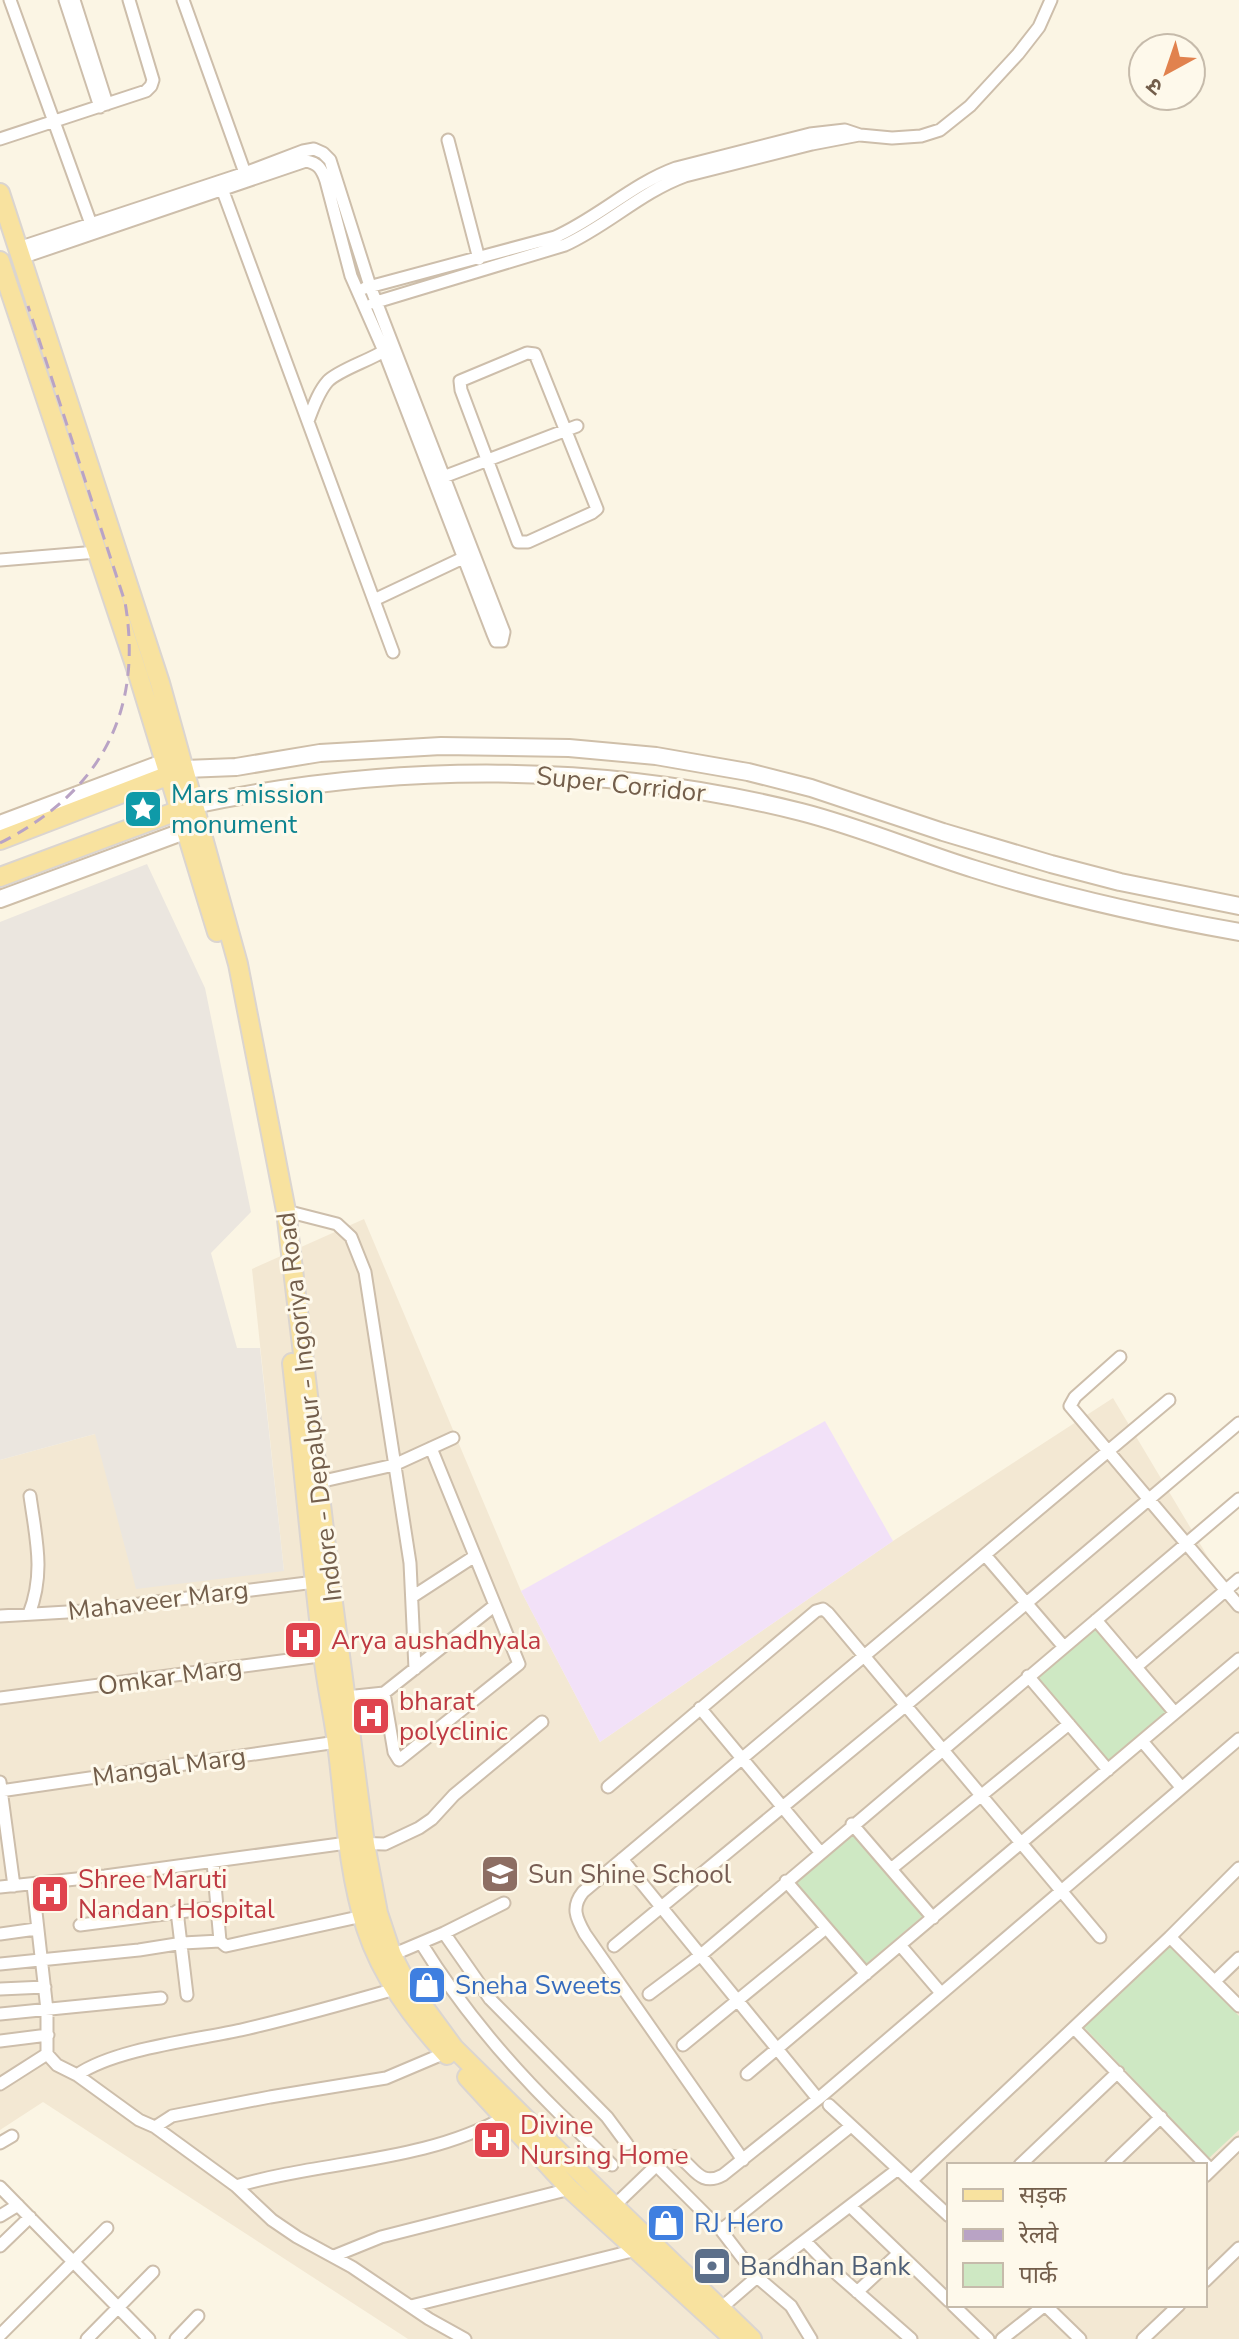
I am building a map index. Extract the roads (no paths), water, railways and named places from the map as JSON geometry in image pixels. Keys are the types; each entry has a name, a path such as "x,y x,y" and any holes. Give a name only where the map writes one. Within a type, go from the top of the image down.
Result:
{"main road":[{"path":"0,193 147,642 176,766"},
{"path":"0,261 134,661 176,766"},
{"path":"134,661 147,642"},
{"name":"Super Corridor","path":"0,840 176,766 236,767 320,753 441,746 569,748 656,756 748,772 811,788 1051,864 1120,882 1239,906"},
{"path":"0,824 176,766"},
{"name":"Indore - Depalpur - Ingoriya Road","path":"176,766 238,964 286,1211 319,1482 337,1742 356,1843 392,1955 407,1984 454,2048 752,2339"},
{"name":"Super Corridor","path":"0,877 187,807 280,789 405,775 546,774 637,782 729,796 803,813 1029,885 1120,909 1239,932"},
{"path":"0,899 193,828"},
{"name":"Indore - Depalpur - Ingoriya Road","path":"193,828 242,1042 271,1194 315,1582 331,1654 346,1697 363,1916 376,1953 418,2023 570,2189 734,2339"}],"street":[{"path":"10,0 91,224"},
{"path":"65,0 104,106"},
{"path":"74,0 104,106"},
{"path":"0,139 104,106 146,91 151,86 153,80 129,0"},
{"path":"183,0 245,173"},
{"path":"357,291 555,237 571,230 639,185 676,168 810,134 845,130 860,135 892,138 921,136 940,130 980,96 1030,40 1051,0"},
{"path":"364,306 565,245 594,231 657,188 685,176 860,135"},
{"path":"448,140 479,259"},
{"path":"19,253 91,224 220,186 306,161 315,163 323,172 351,276 384,351 439,479 504,632 502,641 496,641 463,558 439,479 370,286 330,160 323,153 314,149 303,151 220,186 19,253"},
{"path":"220,186 393,652"},
{"path":"308,421 320,393 332,377 384,351"},
{"path":"527,353 535,354 597,509 528,542 518,542 487,461 460,381 527,353"},
{"path":"439,479 577,426"},
{"path":"0,560 97,552"},
{"path":"374,600 463,558"},
{"path":"286,1211 337,1224 351,1237 365,1272 410,1563 415,1669"},
{"path":"1120,1357 1075,1397 1070,1406 1239,1606"},
{"path":"743,2160 577,1920 576,1900 1169,1400"},
{"path":"614,1946 905,1706 1239,1423"},
{"path":"319,1482 394,1465 453,1438"},
{"path":"384,1693 394,1752 399,1760 519,1664 431,1448"},
{"path":"29,1614 37,1594 40,1569 30,1496"},
{"path":"649,1994 701,1955 1239,1499"},
{"path":"985,1555 1064,1647"},
{"path":"412,1597 475,1556"},
{"path":"1136,1667 1239,1579"},
{"name":"Mahaveer Marg","path":"0,1616 84,1611 315,1582"},
{"path":"346,1697 384,1693 494,1606"},
{"path":"608,1787 816,1611 823,1609 1100,1937"},
{"path":"1096,1620 1175,1713"},
{"name":"Omkar Marg","path":"0,1698 331,1654"},
{"path":"747,2074 1239,1659"},
{"path":"1028,1676 1108,1770"},
{"path":"700,1708 820,1852"},
{"path":"0,1887 356,1843 385,1844 427,1823 449,1799 542,1722"},
{"path":"891,1869 1069,1724"},
{"path":"614,2206 664,2158 675,2155 682,2158 707,2180 714,2180 743,2160 1239,1739"},
{"path":"1142,1741 1181,1787"},
{"name":"Mangal Marg","path":"0,1788 337,1742"},
{"path":"0,1788 14,1886"},
{"path":"852,1824 933,1918"},
{"path":"622,1859 818,2099"},
{"path":"213,1862 220,1941"},
{"path":"911,2181 1239,1868"},
{"path":"786,1881 866,1974"},
{"path":"33,1885 47,2010 47,2054 57,2065 77,2075 139,2120 155,2127 236,2186 272,2220 297,2237 334,2256 465,2339"},
{"path":"392,1955 504,1903"},
{"path":"80,1925 218,1907"},
{"path":"177,1911 187,1995"},
{"path":"0,1964 183,1943 220,1941 226,1946 363,1916"},
{"path":"683,2045 826,1928"},
{"path":"0,1934 36,1929"},
{"path":"444,1933 490,1999 607,2117 627,2144"},
{"path":"1170,1937 1239,2006"},
{"path":"421,1943 461,2005 482,2031 612,2165"},
{"path":"900,1945 941,1993"},
{"path":"1215,1981 1239,1958"},
{"path":"0,1989 45,1987"},
{"path":"77,2075 91,2065 138,2051 298,2017 395,1989"},
{"path":"0,2014 161,1998"},
{"path":"1074,2028 1161,2117 1200,2163"},
{"path":"0,2041 48,2035"},
{"path":"155,2127 172,2116 386,2078 445,2053"},
{"path":"0,2084 47,2054"},
{"path":"1022,2163 1118,2072"},
{"path":"829,2105 947,2214"},
{"path":"236,2186 262,2178 412,2151 480,2131 505,2117"},
{"path":"1113,2163 1161,2117"},
{"path":"721,2230 851,2126"},
{"path":"0,2143 12,2136"},
{"path":"1208,2173 1239,2143"},
{"path":"656,2165 721,2230 757,2277 791,2306 811,2339"},
{"path":"721,2308 898,2169"},
{"path":"0,2187 149,2339"},
{"path":"334,2256 381,2237 570,2189"},
{"path":"0,2216 18,2205"},
{"path":"850,2206 947,2299"},
{"path":"0,2246 30,2217"},
{"path":"0,2335 107,2228"},
{"path":"805,2241 911,2339"},
{"path":"1207,2279 1239,2248"},
{"path":"411,2306 636,2250"},
{"path":"857,2292 899,2253"},
{"path":"87,2339 153,2272"},
{"path":"955,2307 988,2339"},
{"path":"1002,2339 1042,2307"},
{"path":"1047,2307 1080,2339"},
{"path":"1057,2316 1067,2307"},
{"path":"1143,2339 1177,2307"},
{"path":"176,2339 198,2316"}],"railway":[{"path":"0,843 35,823 64,800 88,774 107,745 120,714 127,679 129,642 125,602 28,306"}],"place":[{"name":"Mars mission monument","path":"143,809"},
{"name":"Arya aushadhyala","path":"303,1640"},
{"name":"bharat polyclinic","path":"371,1716"},
{"name":"Sun Shine School","path":"500,1874"},
{"name":"Shree Maruti Nandan Hospital","path":"50,1894"},
{"name":"Sneha Sweets","path":"427,1985"},
{"name":"Divine Nursing Home","path":"492,2140"},
{"name":"RJ Hero","path":"666,2223"},
{"name":"Bandhan Bank","path":"712,2266"}]}
